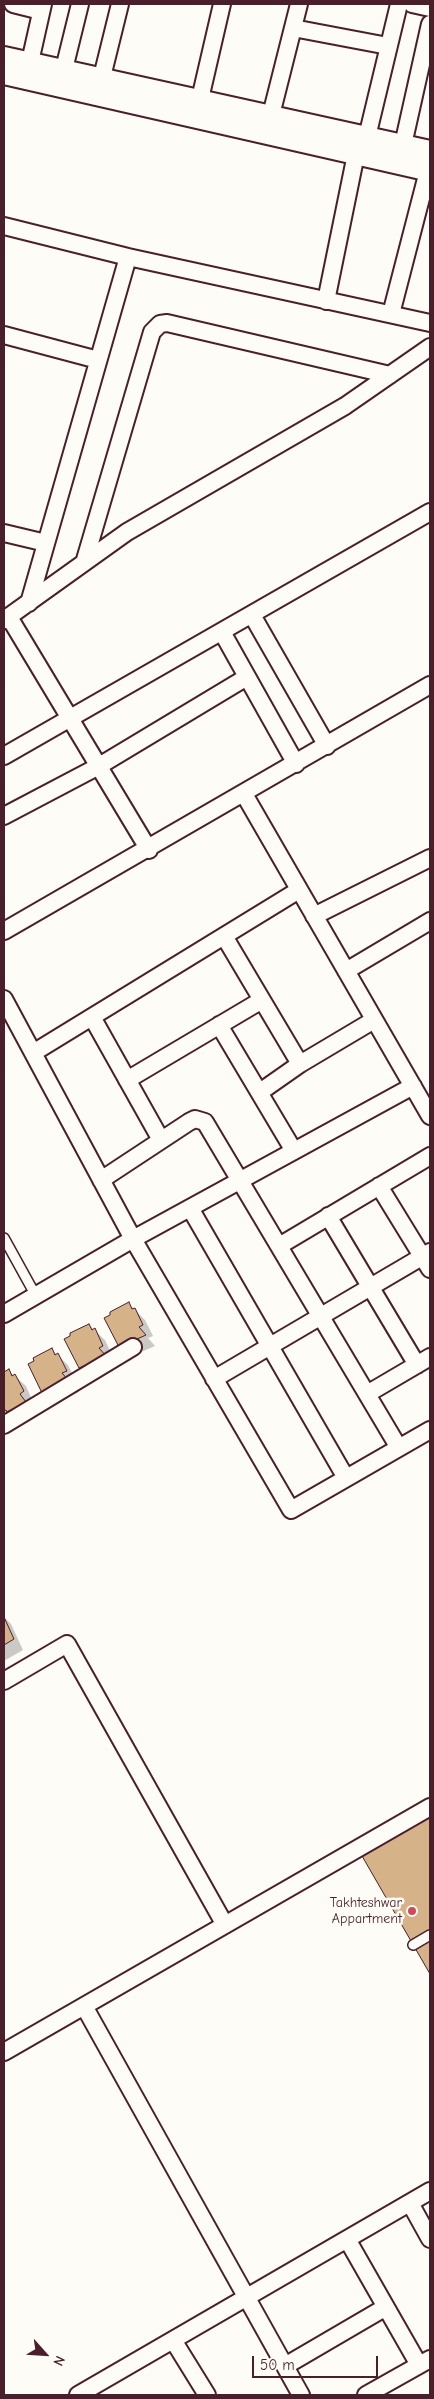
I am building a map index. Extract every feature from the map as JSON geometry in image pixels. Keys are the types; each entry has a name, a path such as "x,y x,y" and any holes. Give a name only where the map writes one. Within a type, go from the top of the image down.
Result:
{"street":[{"path":"13,4 42,7 30,62"},
{"path":"64,69 80,4"},
{"path":"102,77 120,4"},
{"path":"200,99 222,4"},
{"path":"271,115 299,4"},
{"path":"367,137 398,4"},
{"path":"412,4 430,8"},
{"path":"403,145 430,24"},
{"path":"293,28 388,46"},
{"path":"4,57 102,77 403,145 430,165"},
{"path":"4,74 356,154 430,165"},
{"path":"326,300 356,154"},
{"path":"391,314 430,165"},
{"path":"4,226 128,257 430,323"},
{"path":"28,603 128,257"},
{"path":"84,563 152,332 160,324 167,323 390,375"},
{"path":"4,335 98,360"},
{"path":"149,850 70,719 6,619 127,532 345,406 430,347"},
{"path":"4,756 430,512"},
{"path":"4,532 46,543"},
{"path":"252,615 327,746"},
{"path":"222,632 296,764"},
{"path":"4,816 99,766 247,677"},
{"path":"4,932 149,850 430,685"},
{"path":"244,794 430,1115"},
{"path":"314,916 430,858"},
{"path":"33,1053 299,890"},
{"path":"346,971 430,921"},
{"path":"224,936 300,1064"},
{"path":"4,999 132,1239 291,1510 430,1430"},
{"path":"127,1080 262,1000"},
{"path":"92,1017 161,1140"},
{"path":"260,1092 300,1064 374,1020"},
{"path":"219,1025 294,1151"},
{"path":"4,1314 132,1239 413,1086"},
{"path":"101,1180 189,1122 195,1119 205,1122 399,1448"},
{"path":"279,1246 430,1156"},
{"path":"214,1379 371,1288 428,1259 380,1186"},
{"path":"190,1208 346,1478"},
{"path":"328,1216 371,1288 424,1361 367,1394"},
{"path":"4,1425 133,1348"},
{"path":"4,1681 67,1644 225,1925"},
{"path":"4,2052 430,1807"},
{"path":"84,2006 301,2395"},
{"path":"78,2395 430,2191"},
{"path":"410,2203 430,2239"},
{"path":"347,2240 386,2307 425,2362 366,2395"},
{"path":"284,2366 386,2307"},
{"path":"173,2340 207,2395"}],"lane":[{"path":"4,1238 36,1296"},
{"path":"413,1945 430,1935"}],"building":[{"path":"129,1302 132,1309 135,1308 143,1325 139,1327 146,1335 119,1347 104,1318 110,1315 110,1312"},
{"path":"89,1324 92,1330 95,1328 103,1346 99,1348 106,1356 79,1368 64,1339 70,1336 70,1333"},
{"path":"52,1348 55,1355 58,1353 67,1371 62,1373 69,1381 42,1393 28,1364 34,1361 33,1358"},
{"path":"9,1369 12,1376 15,1374 24,1391 20,1394 26,1402 7,1412 6,1410 4,1411 4,1372"},
{"path":"4,1617 14,1639 4,1645"},
{"name":"Takhteshwar Appartment","path":"430,1809 430,1974 358,1849"}],"place":[{"name":"Takhteshwar Appartment","path":"412,1911"}]}
